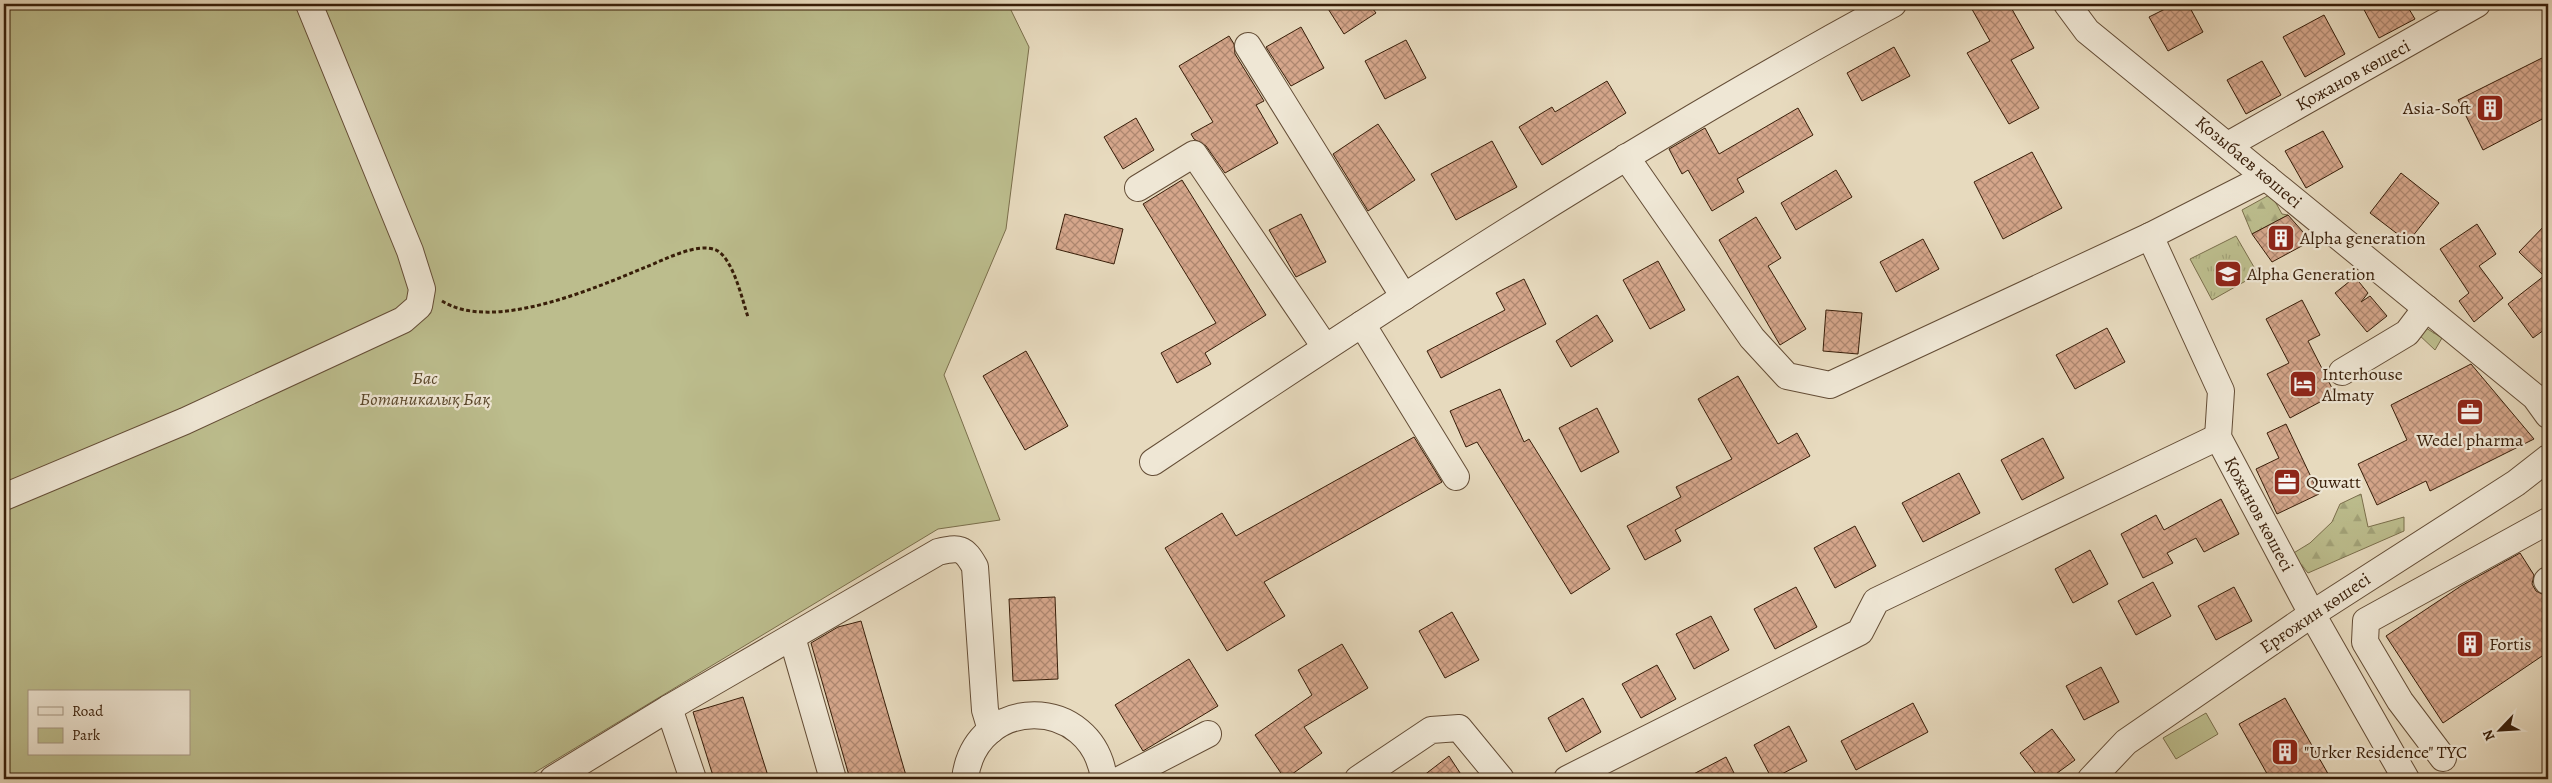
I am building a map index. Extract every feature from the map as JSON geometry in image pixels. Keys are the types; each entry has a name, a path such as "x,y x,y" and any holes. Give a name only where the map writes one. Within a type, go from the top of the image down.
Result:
{"street":[{"path":"4,497 185,421 403,320 419,306 422,289 410,252 309,4"},
{"path":"1153,462 1325,347 1626,157 1824,41 1894,4"},
{"name":"Қозыбаев көшесі","path":"2067,4 2088,31 2535,397 2548,415"},
{"name":"Қожанов көшесі","path":"2228,145 2477,4"},
{"path":"1248,46 1404,297"},
{"path":"1138,188 1194,154 1325,347"},
{"path":"1626,157 1752,338 1787,376 1830,385 2150,236 2266,177"},
{"name":"Қожанов көшесі","path":"2150,236 2221,391 2218,437 2312,614 2406,779"},
{"path":"2342,372 2408,333 2426,308"},
{"path":"1362,324 1456,477"},
{"path":"1567,779 1860,632 1876,601 2218,437"},
{"name":"Ерғожин көшесі","path":"2091,779 2126,742 2312,614 2516,483 2548,458"},
{"path":"2443,758 2400,701 2365,642 2366,621 2548,522"},
{"path":"553,779 669,708 938,552 956,548 968,553 975,567 985,710 991,730"},
{"path":"792,637 833,779"},
{"path":"669,708 693,779"},
{"path":"965,779 972,753 980,740 991,730 1012,718 1031,714 1051,716 1069,723 1084,735 1096,751 1104,779"},
{"path":"1358,779 1431,730 1459,728 1501,779"},
{"path":"1121,779 1134,774 1208,734"}],"path":[{"path":"422,289 446,304 469,312 495,313 526,309 614,280 675,255 702,248 716,250 728,260 748,317"}],"green space":[{"name":"Бас Ботаникалық Бақ","path":"4,4 1008,4 1029,47 1006,229 944,375 1000,520 938,529 524,779 4,779"},
{"path":"2271,194 2282,214 2288,215 2252,234 2242,210"},
{"path":"2236,236 2258,274 2212,300 2190,259"},
{"path":"2426,328 2442,338 2435,350 2417,333"},
{"path":"2361,494 2368,527 2404,517 2404,531 2308,573 2292,554 2310,543 2332,522 2340,504"},
{"path":"2206,713 2218,734 2176,759 2163,738"}],"building":[{"path":"1325,4 1369,4 1376,13 1344,34"},
{"path":"1969,4 2009,4 2034,48 2011,60 2039,108 2009,124 1967,53 1990,41"},
{"path":"2175,4 2188,4 2203,32 2168,51 2149,17"},
{"path":"2361,4 2406,4 2415,19 2379,38"},
{"path":"2324,15 2345,54 2305,77 2283,37"},
{"path":"1301,27 1324,68 1291,86 1266,47"},
{"path":"1229,36 1234,44 1235,54 1264,101 1256,105 1278,143 1225,173 1206,146 1194,139 1191,134 1213,122 1179,66"},
{"path":"1406,40 1426,78 1385,99 1365,61"},
{"path":"1894,47 1910,76 1862,101 1847,73"},
{"name":"Asia-Soft","path":"2548,55 2548,116 2483,150 2458,100"},
{"path":"2262,61 2281,95 2246,114 2227,80"},
{"path":"1607,81 1626,113 1542,165 1519,127 1552,107 1555,112"},
{"path":"1798,108 1813,135 1737,179 1744,192 1712,211 1688,170 1682,174 1669,149 1705,128 1719,154"},
{"path":"1136,118 1154,150 1123,169 1104,137"},
{"path":"1378,124 1415,180 1368,211 1333,154"},
{"path":"2323,131 2343,167 2306,188 2285,151"},
{"path":"1492,141 1517,187 1456,220 1431,174"},
{"path":"2032,152 2062,208 2003,239 1974,182"},
{"path":"1836,170 1852,197 1796,230 1781,203"},
{"path":"2401,173 2439,203 2408,242 2370,213"},
{"path":"1182,180 1266,315 1205,353 1211,364 1177,383 1161,353 1216,323 1143,204"},
{"path":"1065,214 1123,229 1114,264 1056,249"},
{"path":"1301,214 1326,262 1296,277 1269,230"},
{"name":"Alpha generation","path":"2288,215 2311,241 2272,262 2252,234"},
{"path":"1756,217 1781,258 1768,266 1806,329 1780,345 1719,240"},
{"path":"2548,222 2548,327 2533,338 2508,304 2544,276 2519,252"},
{"path":"2477,224 2496,254 2479,266 2503,298 2474,322 2459,301 2469,293 2440,249"},
{"path":"1923,239 1939,269 1896,292 1880,262"},
{"path":"1658,261 1685,310 1650,329 1623,280"},
{"path":"2355,277 2368,293 2361,302 2370,296 2387,316 2367,332 2335,293"},
{"path":"1524,279 1546,324 1441,378 1427,351 1505,310 1496,293"},
{"path":"2302,300 2320,335 2308,341 2335,394 2290,418 2267,374 2289,363 2266,319"},
{"path":"1826,310 1862,313 1858,354 1823,351"},
{"path":"1597,315 1613,341 1571,367 1556,341"},
{"path":"2107,328 2125,362 2075,389 2056,355"},
{"path":"1026,351 1068,426 1025,450 983,376"},
{"path":"2471,364 2534,439 2430,491 2426,481 2377,505 2358,464 2407,440 2391,405"},
{"path":"1738,376 1778,444 1797,433 1810,456 1675,530 1681,541 1645,560 1627,526 1681,497 1676,487 1732,459 1698,399"},
{"path":"1500,389 1524,442 1529,439 1610,569 1571,594 1477,442 1466,447 1450,411"},
{"path":"1597,408 1619,452 1581,472 1559,428"},
{"name":"Quwatt","path":"2286,424 2319,494 2277,514 2256,469 2279,458 2267,433"},
{"path":"1414,437 1442,482 1264,582 1285,616 1227,651 1165,548 1222,513 1236,536"},
{"path":"2043,438 2064,478 2022,500 2001,460"},
{"path":"1959,473 1980,513 1923,542 1902,503"},
{"path":"2221,499 2239,534 2204,552 2196,538 2167,553 2173,563 2143,578 2121,534 2156,515 2164,530"},
{"path":"1855,526 1876,566 1835,588 1814,548"},
{"path":"2090,550 2108,584 2073,603 2055,569"},
{"name":"Fortis","path":"2520,553 2534,575 2532,584 2536,591 2548,597 2548,652 2443,723 2386,636 2461,586"},
{"path":"2153,582 2171,616 2136,635 2118,601"},
{"path":"1796,587 1817,627 1775,649 1754,609"},
{"path":"2234,587 2252,621 2216,640 2198,606"},
{"path":"1055,597 1058,679 1013,681 1009,599"},
{"path":"1452,612 1479,660 1445,678 1419,631"},
{"path":"1711,616 1729,650 1694,669 1676,634"},
{"path":"861,621 907,779 850,779 811,643 838,627"},
{"path":"1342,644 1368,688 1304,727 1322,753 1285,779 1255,735 1312,695 1298,670"},
{"path":"1189,659 1218,706 1143,751 1115,705"},
{"path":"1657,665 1676,699 1641,718 1622,684"},
{"path":"2101,667 2119,702 2084,720 2066,686"},
{"path":"743,697 769,779 714,779 693,712"},
{"path":"1583,698 1601,732 1566,752 1548,718"},
{"name":"\"Urker Residence\" ТҮС","path":"2285,698 2331,779 2270,779 2239,724"},
{"path":"1913,703 1928,732 1856,770 1841,741"},
{"path":"1789,726 1807,761 1772,779 1754,745"},
{"path":"2052,729 2075,760 2049,779 2040,779 2020,753"},
{"path":"1449,756 1464,779 1419,779"},
{"path":"1726,757 1737,779 1684,779"}],"place":[{"name":"Asia-Soft","path":"2490,108"},
{"name":"Alpha generation","path":"2281,238"},
{"name":"Alpha Generation","path":"2228,274"},
{"name":"Interhouse Almaty","path":"2303,384"},
{"name":"Wedel pharma","path":"2470,412"},
{"name":"Quwatt","path":"2287,482"},
{"name":"Fortis","path":"2470,644"},
{"name":"\"Urker Residence\" ТҮС","path":"2285,752"}]}
